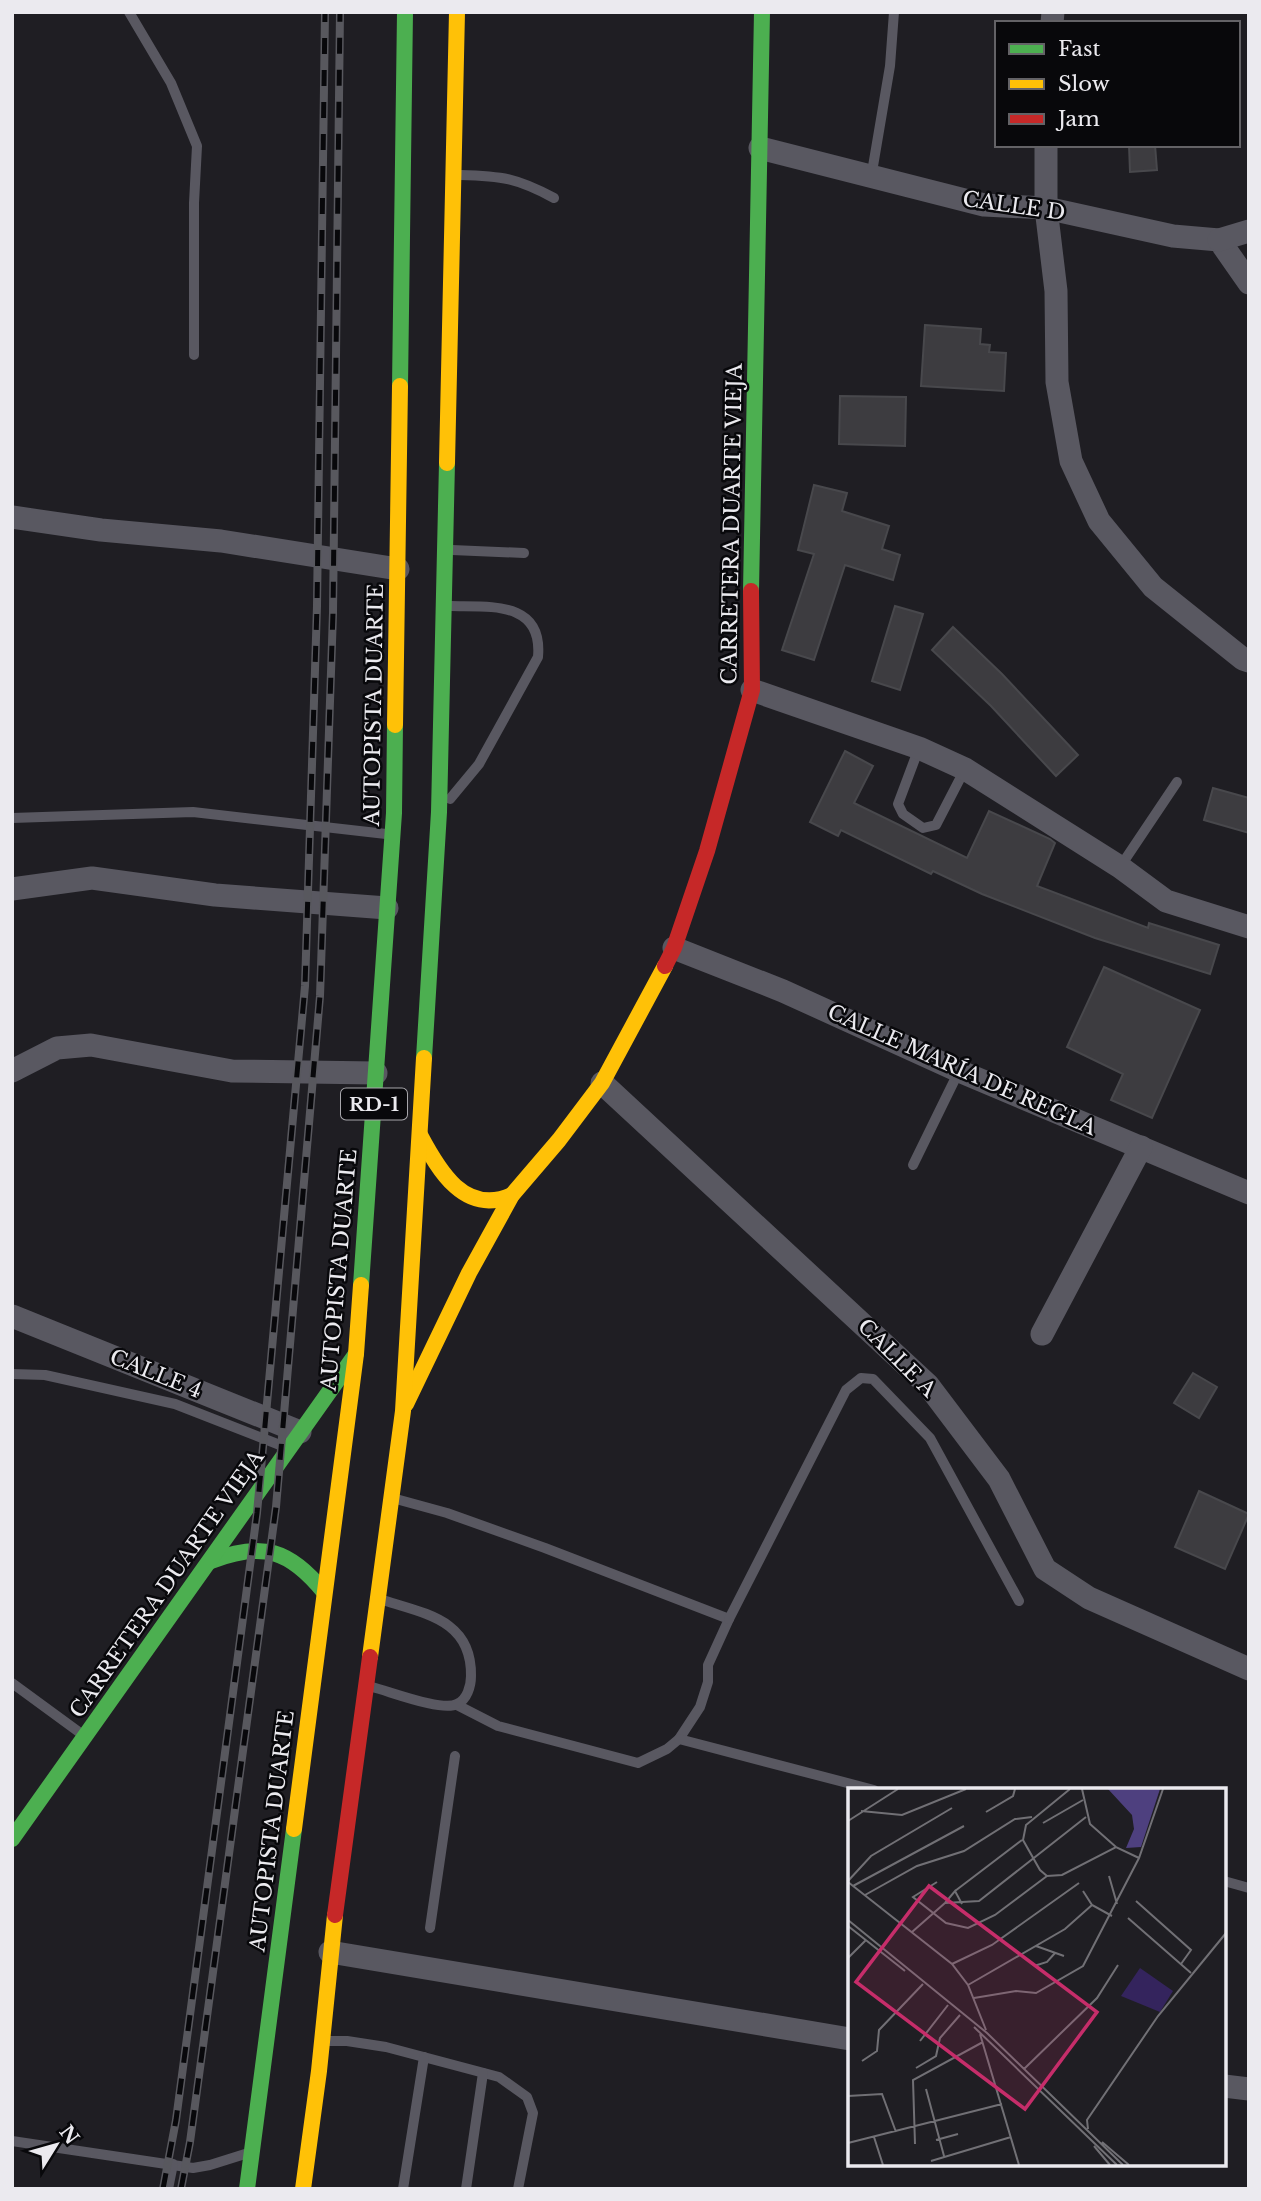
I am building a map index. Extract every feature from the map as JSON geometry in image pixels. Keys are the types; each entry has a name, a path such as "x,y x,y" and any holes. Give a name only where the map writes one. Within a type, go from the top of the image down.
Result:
{"main road":[{"name":"AUTOPISTA DUARTE","path":"247,2189 356,1354 393,835 405,12"},
{"name":"RD-1","path":"303,2189 322,2041 330,1952 403,1411 439,812 457,12"},
{"name":"CARRETERA DUARTE VIEJA","path":"403,1411 469,1273 512,1195 559,1140 602,1083 674,948 707,851 752,690 750,553 762,12"},
{"path":"420,1135 429,1153 461,1191 482,1202 498,1201 512,1195"},
{"name":"CARRETERA DUARTE VIEJA","path":"12,1839 356,1354"},
{"path":"211,1561 233,1551 248,1549 275,1553 296,1562 312,1574 324,1592"}],"street":[{"path":"1046,147 1046,208 1056,291 1057,382 1071,461 1099,521 1153,587 1242,659 1249,661"},
{"name":"CALLE D","path":"760,148 984,205 1046,208 1173,236 1219,240"},
{"path":"1249,231 1219,240 1249,283"},
{"path":"12,517 101,530 221,541 398,569"},
{"path":"752,690 919,748 965,769 1120,867 1166,901 1249,927"},
{"path":"12,889 92,878 215,895 387,908"},
{"name":"CALLE MARÍA DE REGLA","path":"674,948 783,991 959,1072 1249,1193"},
{"path":"12,1071 57,1048 91,1045 232,1071 376,1073"},
{"name":"CALLE A","path":"602,1083 928,1385 999,1479 1045,1569 1089,1598 1249,1669"},
{"path":"1042,1334 1141,1147"},
{"name":"CALLE 4","path":"12,1316 295,1440"},
{"path":"330,1952 848,2039"},
{"path":"1226,2086 1249,2089"}],"lane":[{"path":"129,12 171,83 197,146 194,203 194,355"},
{"path":"871,178 890,66 894,12"},
{"path":"454,175 496,176 515,180 554,198"},
{"path":"445,550 524,554"},
{"path":"439,812 479,764 538,657 540,640 533,626 523,616 506,607 444,606"},
{"path":"919,748 898,804 903,814 923,828 936,825 965,769"},
{"path":"1120,867 1177,782"},
{"path":"12,818 193,812 393,835"},
{"path":"913,1165 959,1072"},
{"path":"12,1374 45,1375 175,1404 295,1440"},
{"path":"366,1685 442,1706 457,1705 498,1726 638,1763 667,1749 679,1739 700,1707 708,1682 708,1665 729,1619 846,1390 861,1378 873,1379 930,1438 1019,1601"},
{"path":"391,1497 447,1513 545,1548 729,1619"},
{"path":"378,1598 438,1617 457,1633 467,1650 471,1683 465,1697 457,1705"},
{"path":"12,1683 85,1736"},
{"path":"679,1739 866,1788"},
{"path":"430,1928 455,1756"},
{"path":"1226,1882 1249,1888"},
{"path":"322,2041 347,2041 386,2047 499,2077 527,2097 533,2113 518,2189"},
{"path":"403,2189 424,2057"},
{"path":"466,2189 483,2073"},
{"path":"12,2141 192,2168 251,2152"},
{"path":"168,2189 173,2164"}],"building":[{"path":"1129,147 1155,147 1157,170 1130,172"},
{"path":"925,325 981,329 980,344 990,345 989,352 1006,353 1004,391 921,386"},
{"path":"840,396 906,397 905,446 839,444"},
{"path":"814,485 847,493 842,511 889,526 882,549 900,555 893,580 845,565 814,660 782,650 814,554 798,550"},
{"path":"895,606 923,614 900,690 872,681"},
{"path":"953,627 1002,674 1078,755 1056,776 991,706 932,650"},
{"path":"845,751 873,766 854,803 967,858 989,811 1050,839 1055,843 1037,886 1148,928 1149,923 1219,945 1210,974 1095,938 982,894 933,871 931,874 841,830 838,836 810,822"},
{"path":"1213,788 1249,798 1249,833 1204,820"},
{"path":"1104,967 1200,1010 1152,1118 1111,1100 1123,1074 1067,1047"},
{"path":"1193,1373 1217,1387 1199,1418 1174,1403"},
{"path":"1199,1491 1249,1514 1225,1569 1175,1547"}],"railway":[{"path":"163,2189 176,2120 257,1513 305,986 317,606 325,12"},
{"path":"181,2189 190,2142 276,1507 320,996 333,613 340,12"}],"traffic: fast":[{"path":"400,386 405,12"},
{"path":"751,591 762,12"},
{"path":"424,1058 439,812 447,463"},
{"path":"361,1285 394,813 395,725"},
{"path":"12,1839 356,1354"},
{"path":"211,1561 245,1552 274,1553 299,1567 324,1592"},
{"path":"247,2189 294,1829"}],"traffic: slow":[{"path":"447,463 457,12"},
{"path":"395,725 400,386"},
{"path":"406,1404 469,1273 512,1195 559,1140 602,1083 665,966"},
{"path":"370,1657 403,1411 424,1058"},
{"path":"420,1135 445,1175 467,1195 480,1200 495,1200 512,1195"},
{"path":"294,1829 356,1354 361,1285"},
{"path":"303,2189 319,2071 335,1915"}],"traffic: jam":[{"path":"665,966 674,948 707,851 752,690 751,591"},
{"path":"335,1915 370,1657"}]}
